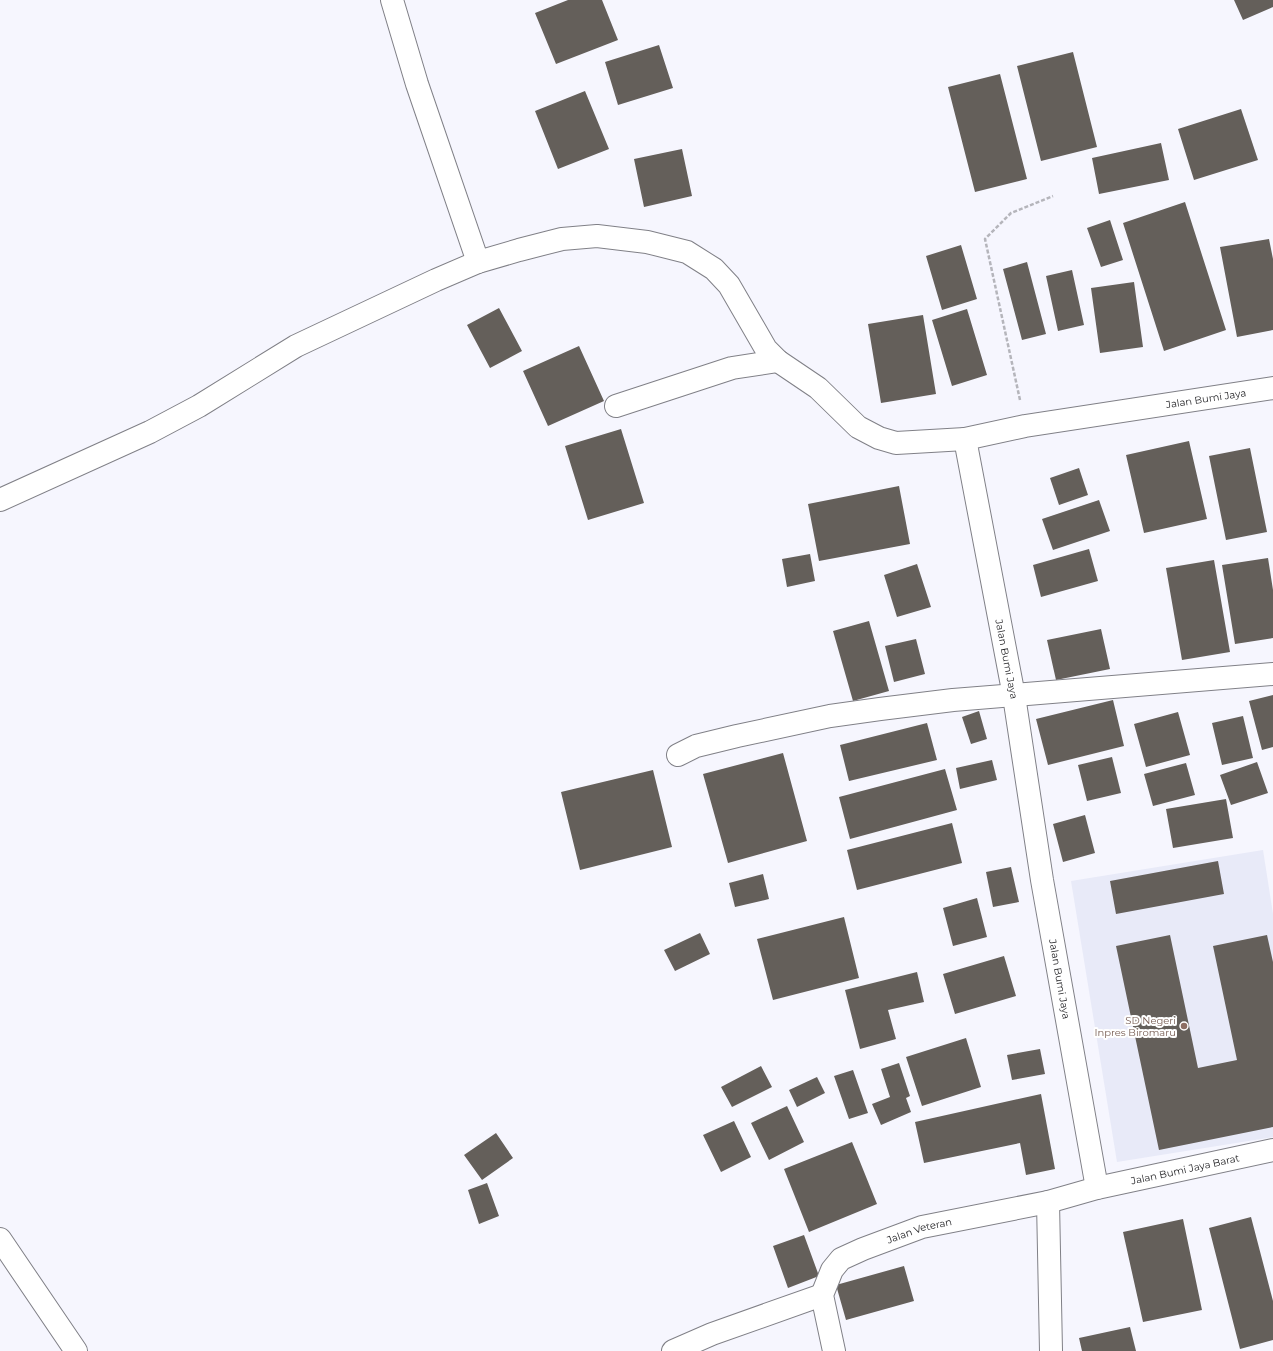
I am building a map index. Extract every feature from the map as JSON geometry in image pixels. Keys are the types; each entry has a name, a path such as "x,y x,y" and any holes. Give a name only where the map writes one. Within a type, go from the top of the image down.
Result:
{"street":[{"path":"392,0 417,84 478,262"},
{"path":"0,500 150,432 199,406 296,346 478,262 562,239 597,236 647,242 688,252 714,269 729,285 766,349 778,361 818,388 858,427 878,438 896,443 965,439"},
{"path":"616,406 732,368 778,361"},
{"name":"Jalan Bumi Jaya","path":"1097,1188 1042,880 1014,696 965,439 1025,426 1273,388"},
{"path":"678,755 696,746 714,741 830,716 953,700 1273,674"},
{"name":"Jalan Bumi Jaya Barat","path":"1097,1188 1273,1150"},
{"name":"Jalan Veteran","path":"822,1295 832,1270 841,1259 863,1249 922,1227 1048,1202 1097,1188"},
{"path":"1048,1202 1051,1351"},
{"path":"0,1239 76,1351"},
{"path":"673,1351 712,1334 822,1295 834,1351"}],"path":[{"path":"1025,426 985,239 1011,213 1053,196"}],"shaded area":[{"name":"SD Negeri Inpres Biromaru","path":"1263,850 1273,914 1273,1137 1117,1162 1071,881"}],"building":[{"path":"568,0 602,0 618,40 556,64 535,13"},
{"path":"1234,0 1273,0 1273,7 1243,20"},
{"path":"659,45 673,88 618,105 605,62"},
{"path":"1073,52 1097,147 1041,161 1017,66"},
{"path":"1000,74 1027,179 975,192 948,87"},
{"path":"585,91 609,149 558,169 535,111"},
{"path":"1241,109 1258,160 1194,180 1178,129"},
{"path":"1161,143 1169,180 1099,194 1092,158"},
{"path":"682,149 692,196 644,207 634,159"},
{"path":"1185,202 1226,330 1164,351 1123,223"},
{"path":"1110,220 1123,260 1101,267 1087,228"},
{"path":"1269,239 1273,259 1273,330 1237,337 1220,247"},
{"path":"961,245 977,299 942,310 926,256"},
{"path":"1027,262 1046,334 1022,340 1003,269"},
{"path":"1072,270 1084,325 1058,331 1046,276"},
{"path":"1134,282 1143,347 1100,353 1091,288"},
{"path":"499,308 522,351 490,368 467,325"},
{"path":"967,309 987,375 952,386 932,320"},
{"path":"923,315 936,394 881,403 868,324"},
{"path":"579,346 604,401 548,426 523,371"},
{"path":"621,429 644,503 588,520 565,446"},
{"path":"1189,441 1207,519 1144,533 1126,455"},
{"path":"1250,448 1267,532 1226,540 1209,456"},
{"path":"1079,468 1088,495 1059,505 1050,478"},
{"path":"899,486 910,544 819,561 808,504"},
{"path":"1099,500 1110,531 1053,550 1042,519"},
{"path":"1089,549 1098,581 1041,597 1033,565"},
{"path":"810,554 815,581 787,587 782,559"},
{"path":"1268,558 1273,590 1273,638 1235,644 1222,565"},
{"path":"1214,560 1230,652 1182,660 1166,568"},
{"path":"917,564 931,607 897,617 884,575"},
{"path":"869,621 889,691 853,701 833,631"},
{"path":"1101,629 1110,669 1056,680 1047,640"},
{"path":"916,639 925,674 894,682 885,646"},
{"path":"1273,695 1273,747 1262,750 1249,701"},
{"path":"1113,700 1124,746 1048,765 1036,719"},
{"path":"979,711 987,739 971,744 962,717"},
{"path":"1178,712 1190,755 1146,767 1134,724"},
{"path":"1243,716 1253,758 1222,765 1212,723"},
{"path":"927,723 937,760 849,781 840,745"},
{"path":"783,753 807,841 728,863 703,774"},
{"path":"1112,757 1121,793 1087,801 1078,765"},
{"path":"992,760 997,780 960,789 956,768"},
{"path":"1257,762 1268,793 1231,805 1220,775"},
{"path":"1186,763 1195,795 1153,806 1144,774"},
{"path":"945,769 957,810 850,839 839,797"},
{"path":"653,770 672,847 580,870 561,792"},
{"path":"1226,799 1233,838 1173,848 1166,809"},
{"path":"1085,815 1095,853 1063,862 1053,824"},
{"path":"952,823 962,863 857,890 847,850"},
{"path":"1218,861 1224,894 1116,914 1110,881"},
{"path":"1011,867 1019,902 993,907 986,872"},
{"path":"763,874 769,899 735,907 729,883"},
{"path":"977,898 987,937 953,946 943,908"},
{"path":"844,917 859,978 773,1000 757,939"},
{"path":"700,933 710,954 675,971 664,950"},
{"path":"1170,935 1198,1068 1237,1060 1213,946 1267,935 1273,962 1273,1127 1159,1150 1116,946"},
{"path":"1004,956 1016,996 955,1014 943,974"},
{"path":"917,972 924,1002 888,1010 896,1039 860,1049 845,990"},
{"path":"966,1038 981,1087 922,1106 906,1057"},
{"path":"1040,1049 1045,1074 1012,1080 1007,1055"},
{"path":"899,1063 910,1096 906,1098 911,1112 881,1125 872,1104 890,1097 881,1069"},
{"path":"761,1066 772,1087 732,1107 721,1087"},
{"path":"853,1070 868,1113 849,1119 834,1076"},
{"path":"817,1077 825,1093 797,1107 789,1090"},
{"path":"1041,1094 1055,1169 1026,1175 1020,1143 924,1163 915,1122"},
{"path":"787,1106 804,1142 769,1160 751,1123"},
{"path":"734,1121 751,1157 721,1172 703,1135"},
{"path":"496,1133 513,1158 482,1180 464,1155"},
{"path":"852,1142 877,1204 809,1232 784,1169"},
{"path":"487,1183 499,1216 479,1224 468,1190"},
{"path":"1251,1217 1273,1301 1273,1340 1240,1349 1209,1228"},
{"path":"1183,1219 1202,1310 1143,1322 1123,1232"},
{"path":"804,1235 819,1276 788,1288 773,1246"},
{"path":"904,1266 914,1301 846,1320 836,1285"},
{"path":"1130,1327 1136,1351 1082,1351 1079,1338"}],"place":[{"name":"SD Negeri Inpres Biromaru","path":"1184,1026"}]}
